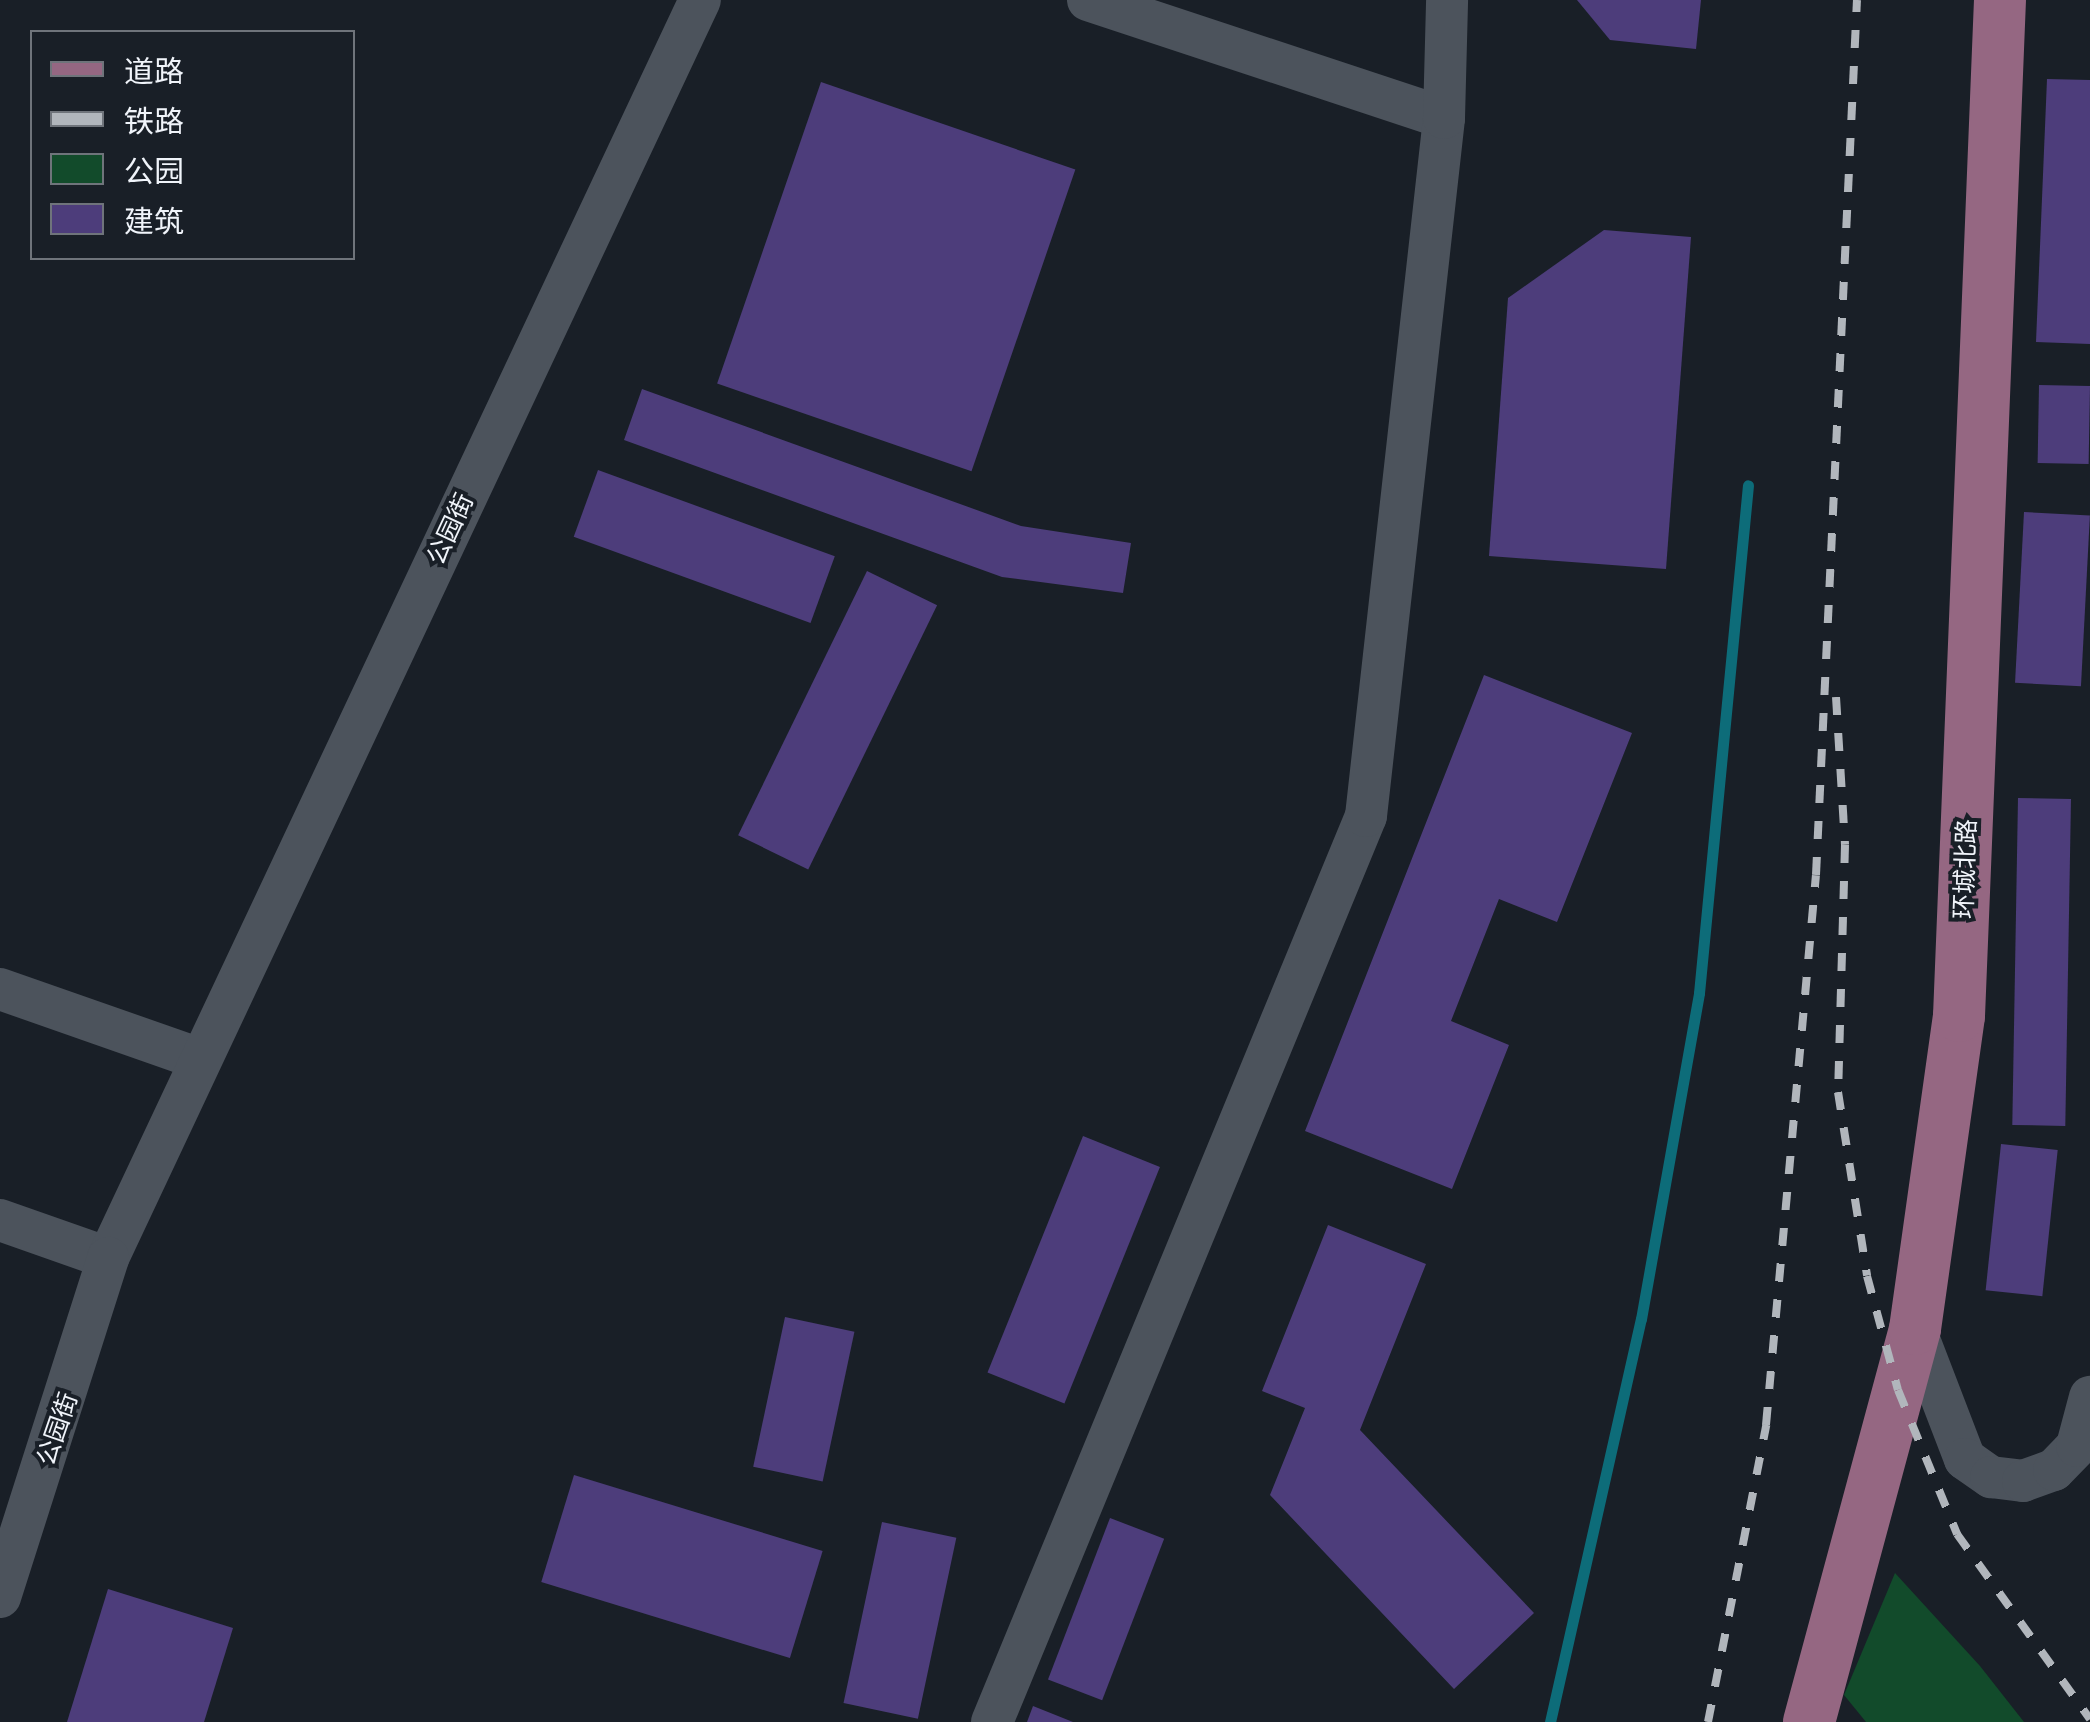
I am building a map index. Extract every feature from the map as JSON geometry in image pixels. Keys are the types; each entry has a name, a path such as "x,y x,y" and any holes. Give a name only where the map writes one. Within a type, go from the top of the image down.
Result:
{"main road":[{"name":"环城北路","path":"1809,1722 1915,1329 1959,1016 2000,0"}],"street":[{"name":"公园街","path":"0,1597 108,1258 700,0"},
{"path":"1088,0 1444,118"},
{"path":"992,1722 1366,816 1444,118 1448,0"},
{"path":"0,989 200,1058"},
{"path":"0,1220 108,1258"},
{"path":"1915,1329 1965,1459 1991,1477 2023,1481 2054,1470 2077,1446 2090,1398"}],"green space":[{"path":"1895,1573 1980,1666 2024,1722 1866,1722 1844,1695"}],"building":[{"path":"1577,0 1701,0 1696,49 1610,40"},
{"path":"2047,79 2090,80 2090,344 2036,342"},
{"path":"821,82 1075,170 971,471 717,384"},
{"path":"1604,230 1691,237 1666,569 1489,556 1508,298"},
{"path":"2039,385 2090,386 2089,464 2038,463"},
{"path":"642,389 1021,526 1131,543 1123,593 1002,577 624,440"},
{"path":"598,470 835,556 811,623 574,537"},
{"path":"2024,512 2090,515 2081,686 2015,683"},
{"path":"867,571 937,605 808,869 738,835"},
{"path":"1484,675 1632,733 1557,922 1499,899 1451,1021 1509,1045 1452,1189 1305,1131"},
{"path":"2018,798 2071,799 2065,1126 2012,1125"},
{"path":"1083,1136 1160,1167 1064,1404 987,1372"},
{"path":"2001,1144 2058,1150 2042,1296 1986,1290"},
{"path":"1328,1225 1426,1264 1360,1430 1534,1613 1454,1689 1270,1495 1305,1408 1262,1391"},
{"path":"785,1317 854,1332 823,1481 753,1467"},
{"path":"574,1475 823,1551 790,1658 541,1582"},
{"path":"1110,1518 1164,1539 1102,1700 1048,1680"},
{"path":"882,1522 956,1538 918,1719 844,1703"},
{"path":"108,1589 233,1628 204,1722 67,1722"},
{"path":"1033,1706 1073,1722 1027,1722"}],"waterway":[{"path":"1550,1722 1641,1319 1699,993 1748,485"}],"railway":[{"path":"1708,1722 1766,1425 1816,875 1857,0"},
{"path":"1836,697 1845,845 1838,1092 1867,1276 1898,1390 1957,1534 2090,1719"}]}
